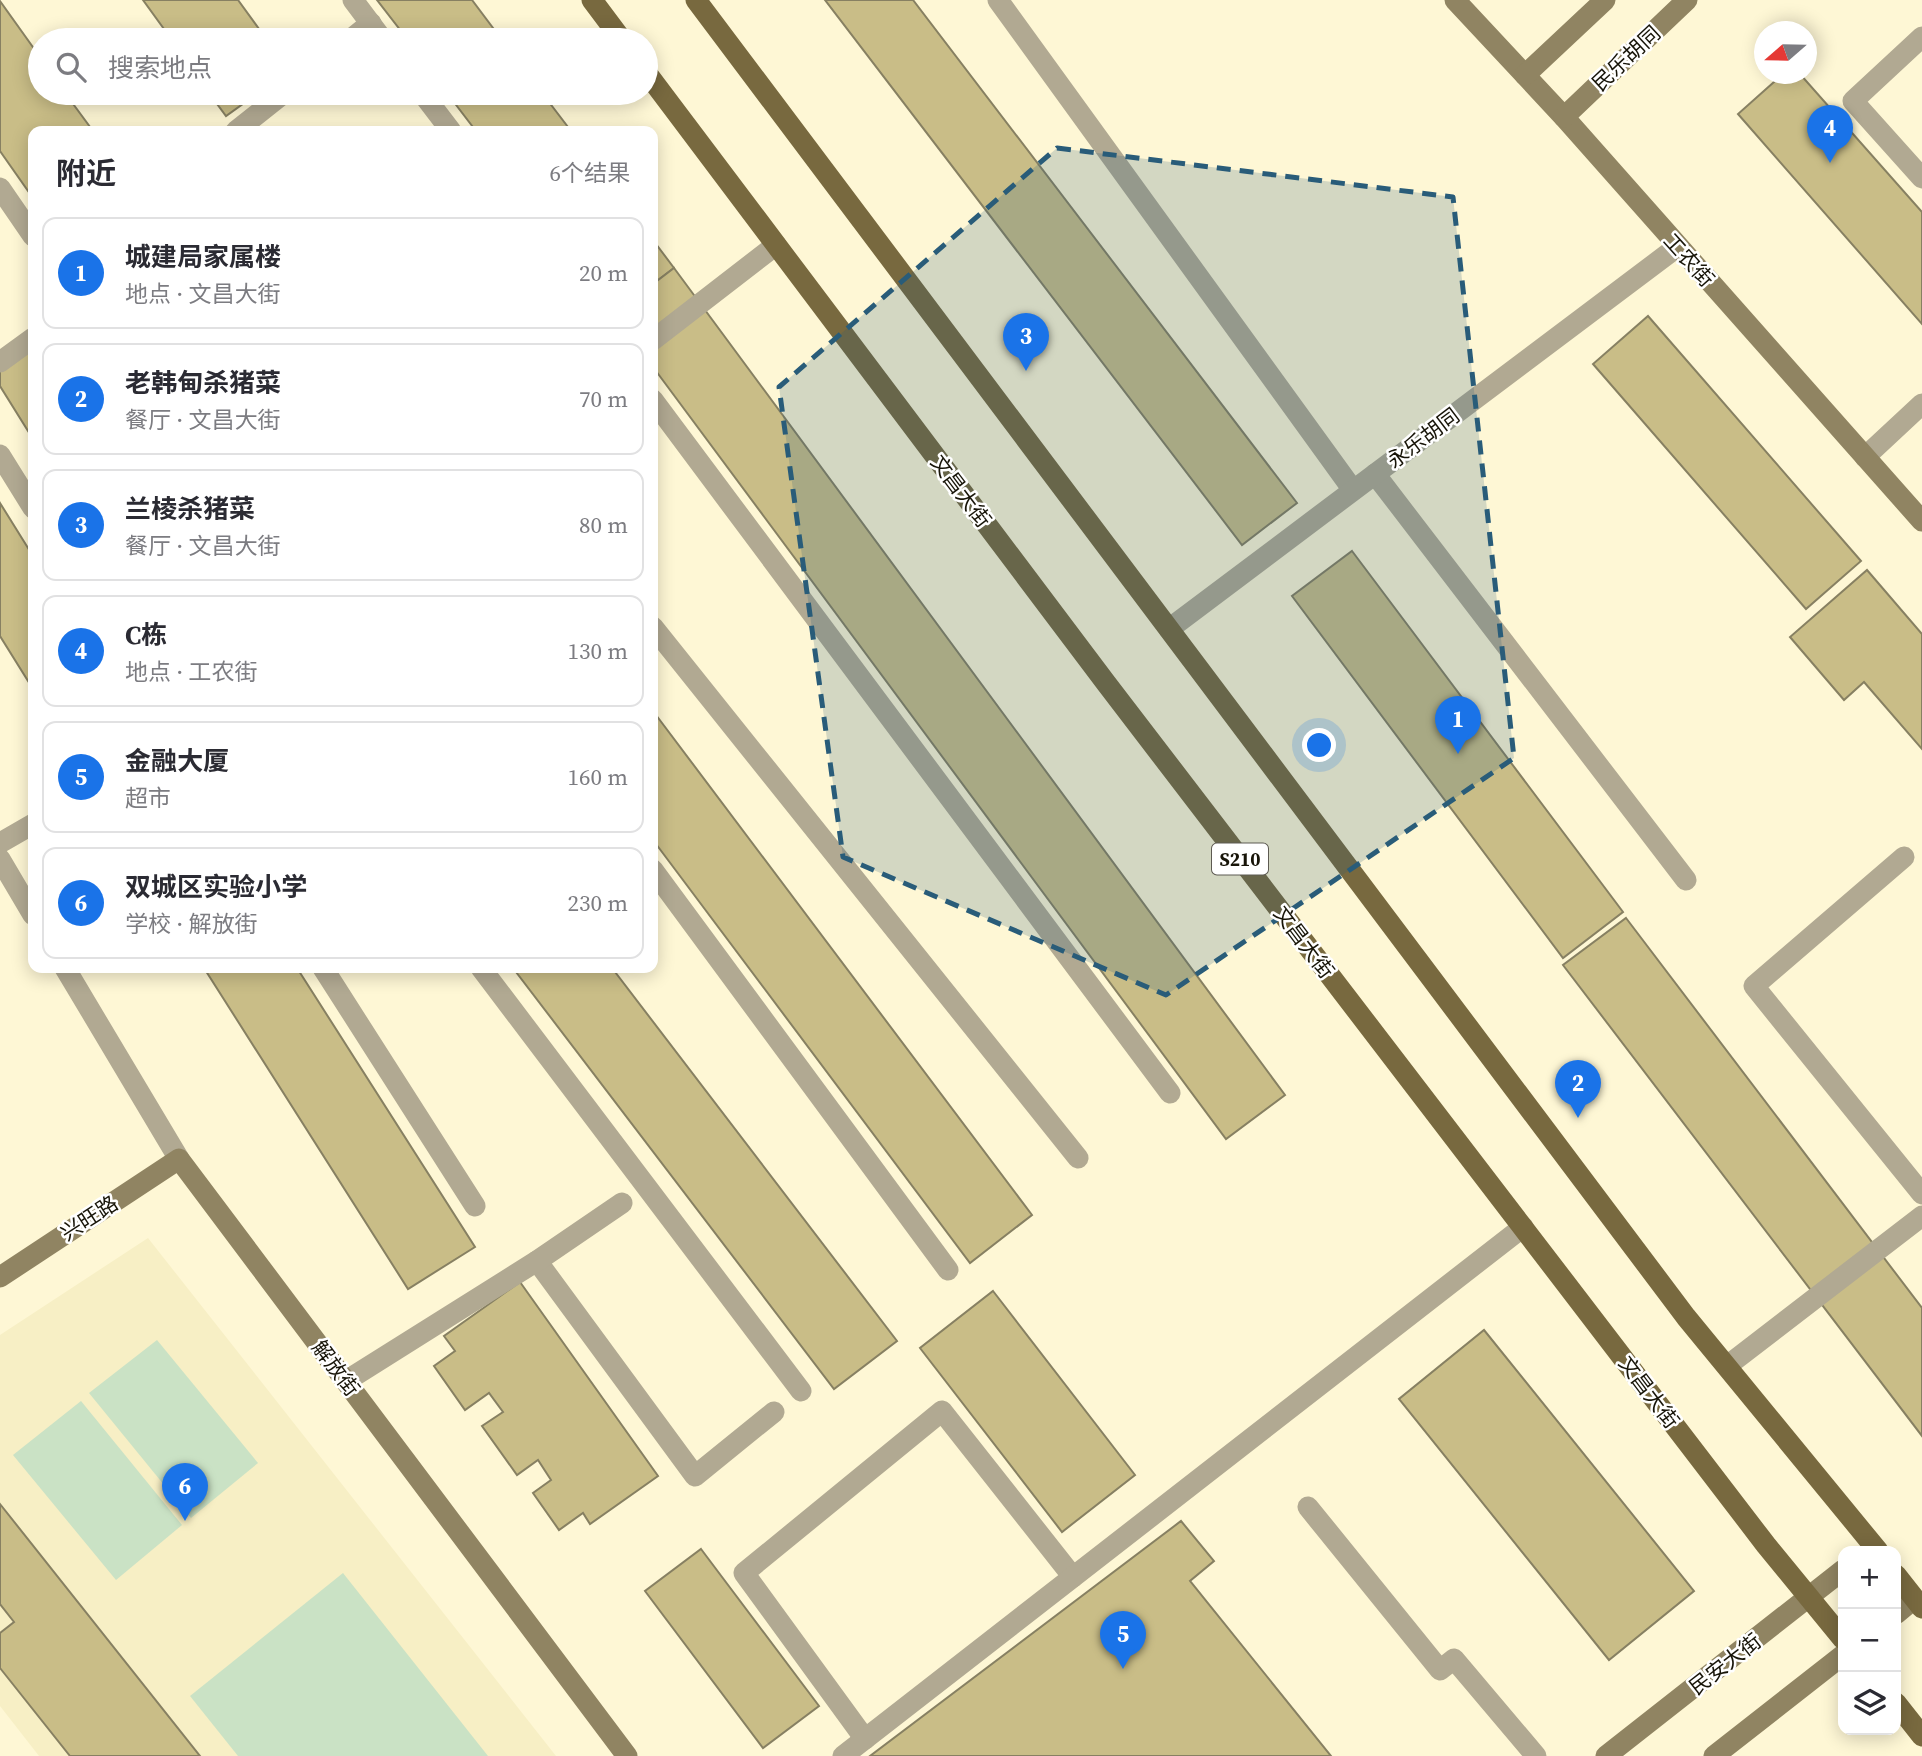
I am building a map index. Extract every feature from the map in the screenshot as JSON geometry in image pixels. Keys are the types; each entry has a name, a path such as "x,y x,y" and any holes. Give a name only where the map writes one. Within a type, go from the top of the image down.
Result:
{"main road":[{"path":"592,0 613,28"},
{"path":"696,0 1677,1306 1871,1546"},
{"name":"文昌大街","path":"658,88 1106,683 1808,1599 1838,1633"},
{"path":"1901,1582 1918,1604"},
{"path":"1901,1709 1922,1736"}],"street":[{"path":"353,0 374,28"},
{"path":"998,0 1353,490"},
{"name":"工农街","path":"1455,0 1564,117 1922,521"},
{"path":"1525,75 1605,0"},
{"name":"民乐胡同","path":"1564,117 1687,0"},
{"path":"1922,37 1853,101 1922,178"},
{"path":"242,126 269,105"},
{"path":"431,105 447,126"},
{"path":"0,188 28,229"},
{"path":"658,336 776,245"},
{"name":"永乐胡同","path":"1169,628 1677,247"},
{"path":"0,362 28,342"},
{"path":"1865,457 1922,404"},
{"path":"658,407 1170,1093"},
{"path":"0,455 28,500"},
{"path":"1375,474 1686,880"},
{"path":"658,633 1078,1158"},
{"path":"0,843 28,827"},
{"path":"1904,857 1754,986 1922,1194"},
{"path":"0,859 28,907"},
{"path":"658,877 948,1270"},
{"name":"解放街","path":"68,973 179,1158 626,1756"},
{"path":"326,973 475,1206"},
{"path":"485,973 801,1391"},
{"name":"兴旺路","path":"0,1277 179,1158"},
{"path":"346,1381 537,1261 622,1203"},
{"path":"1727,1366 1922,1216"},
{"path":"843,1756 1523,1227"},
{"path":"537,1261 695,1476 774,1412"},
{"path":"865,1739 744,1573 942,1411 1073,1577"},
{"path":"1308,1507 1440,1670 1454,1659 1536,1756"},
{"name":"民安大街","path":"1606,1756 1838,1574"},
{"path":"1901,1612 1918,1604"},
{"path":"1714,1756 1838,1659"}],"highlighted area":[{"path":"1057,148 1453,197 1514,758 1166,995 843,857 779,387"}],"shaded area":[{"path":"148,1238 556,1756 39,1756 0,1706 0,1335"}],"green space":[{"path":"157,1340 258,1463 191,1518 89,1393"},
{"path":"81,1401 182,1525 116,1580 13,1455"},
{"path":"343,1573 488,1756 238,1756 190,1696"}],"building":[{"path":"143,0 238,0 258,28 163,28"},
{"path":"377,0 472,0 493,28 399,28"},
{"path":"825,0 913,0 1297,503 1242,545"},
{"path":"0,1 28,40 28,105 74,105 89,126 28,126 28,191 0,151"},
{"path":"1772,84 1809,84 1922,212 1922,324 1738,114"},
{"path":"218,105 241,105 226,116"},
{"path":"456,105 551,105 567,126 472,126"},
{"path":"658,247 674,268 658,280"},
{"path":"674,268 1285,1095 1226,1139 658,374 658,280"},
{"path":"1648,316 1861,561 1806,609 1593,364"},
{"path":"28,349 28,431 0,386 0,368"},
{"path":"0,503 28,548 28,681 0,636"},
{"path":"1352,551 1623,912 1563,958 1292,596"},
{"path":"1867,570 1922,634 1922,749 1864,682 1844,700 1790,637"},
{"path":"658,718 1032,1215 970,1263 658,847"},
{"path":"1626,918 1922,1308 1922,1436 1563,965"},
{"path":"207,973 300,973 475,1247 408,1289"},
{"path":"517,973 616,973 897,1341 834,1389"},
{"path":"520,1282 658,1476 590,1524 583,1513 559,1530 533,1493 551,1480 538,1460 517,1475 482,1426 503,1412 489,1393 465,1410 434,1366 455,1351 444,1336"},
{"path":"993,1291 1135,1475 1062,1532 920,1348"},
{"path":"1484,1330 1694,1591 1609,1660 1399,1399"},
{"path":"0,1504 200,1756 70,1756 0,1668 0,1633 14,1622 0,1604"},
{"path":"1181,1521 1214,1561 1190,1581 1331,1756 870,1756"},
{"path":"701,1549 819,1706 763,1748 645,1591"}],"place":[{"name":"C栋","path":"1830,163"},
{"name":"兰棱杀猪菜","path":"1026,371"},
{"name":"城建局家属楼","path":"1458,754"},
{"name":"老韩甸杀猪菜","path":"1578,1118"},
{"name":"双城区实验小学","path":"185,1521"},
{"name":"金融大厦","path":"1123,1669"}]}
